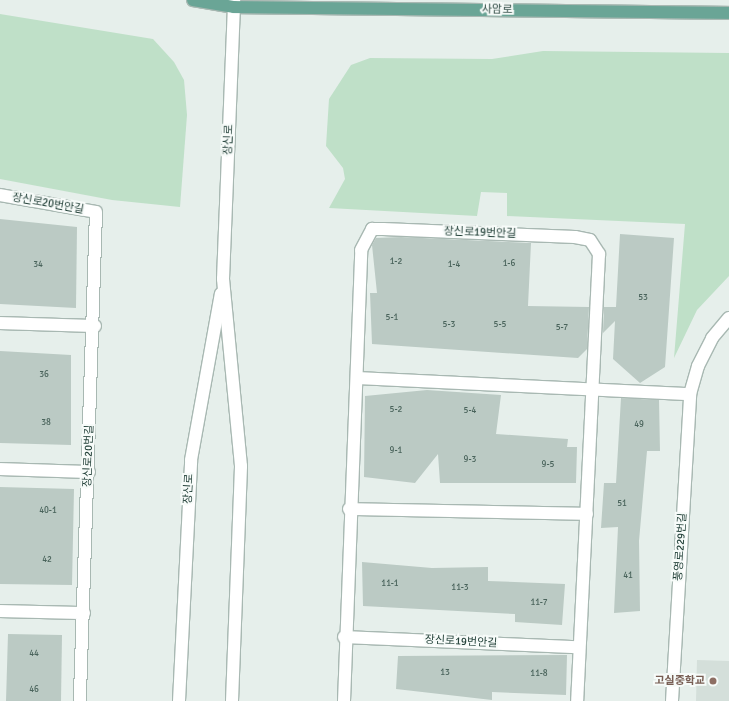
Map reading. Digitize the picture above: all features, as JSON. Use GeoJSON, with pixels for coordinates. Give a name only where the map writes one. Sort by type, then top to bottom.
{"type":"FeatureCollection","features":[{"type":"Feature","properties":{"kind":"main road","name":"사암로"},"geometry":{"type":"LineString","coordinates":[[193,0],[234,4],[729,13]]}},
{"type":"Feature","properties":{"kind":"street","name":"장신로"},"geometry":{"type":"LineString","coordinates":[[179,701],[191,460],[223,279],[234,4]]}},
{"type":"Feature","properties":{"kind":"street","name":"장신로20번안길"},"geometry":{"type":"LineString","coordinates":[[0,195],[96,212]]}},
{"type":"Feature","properties":{"kind":"street","name":"장신로20번길"},"geometry":{"type":"LineString","coordinates":[[80,701],[95,326],[96,212]]}},
{"type":"Feature","properties":{"kind":"street","name":"장신로19번안길"},"geometry":{"type":"LineString","coordinates":[[344,701],[344,637],[349,509],[358,378],[361,250],[372,229],[590,240],[599,254],[587,514],[577,647],[577,701]]}},
{"type":"Feature","properties":{"kind":"street","name":"장신로"},"geometry":{"type":"LineString","coordinates":[[223,279],[241,466],[232,701]]}},
{"type":"Feature","properties":{"kind":"street","name":"풍영로229번길"},"geometry":{"type":"LineString","coordinates":[[672,701],[690,394],[702,359],[729,318]]}},
{"type":"Feature","properties":{"kind":"street"},"geometry":{"type":"LineString","coordinates":[[0,323],[95,326]]}},
{"type":"Feature","properties":{"kind":"street"},"geometry":{"type":"LineString","coordinates":[[358,378],[593,387],[690,394]]}},
{"type":"Feature","properties":{"kind":"street"},"geometry":{"type":"LineString","coordinates":[[0,469],[89,472]]}},
{"type":"Feature","properties":{"kind":"street"},"geometry":{"type":"LineString","coordinates":[[349,509],[587,514]]}},
{"type":"Feature","properties":{"kind":"street"},"geometry":{"type":"LineString","coordinates":[[0,611],[84,613]]}},
{"type":"Feature","properties":{"kind":"street","name":"장신로19번안길"},"geometry":{"type":"LineString","coordinates":[[344,637],[577,647]]}},
{"type":"Feature","properties":{"kind":"shaded area","name":"고실중학교"},"geometry":{"type":"Polygon","coordinates":[[[697,660],[729,661],[729,701],[696,701],[697,660]]]}},
{"type":"Feature","properties":{"kind":"green space"},"geometry":{"type":"Polygon","coordinates":[[[0,14],[153,39],[174,62],[184,80],[187,115],[180,207],[112,200],[0,179],[0,14]]]}},
{"type":"Feature","properties":{"kind":"green space"},"geometry":{"type":"Polygon","coordinates":[[[543,51],[729,53],[729,276],[697,310],[674,358],[685,224],[507,216],[507,193],[481,192],[477,216],[329,208],[345,179],[343,168],[326,146],[329,99],[351,65],[370,58],[492,59],[543,51]]]}},
{"type":"Feature","properties":{"kind":"building"},"geometry":{"type":"Polygon","coordinates":[[[0,219],[77,227],[76,308],[0,304],[0,219]]]}},
{"type":"Feature","properties":{"kind":"building"},"geometry":{"type":"Polygon","coordinates":[[[620,234],[674,238],[665,367],[640,383],[613,359],[615,321],[603,333],[604,307],[616,307],[620,234]]]}},
{"type":"Feature","properties":{"kind":"building"},"geometry":{"type":"Polygon","coordinates":[[[401,237],[531,243],[528,306],[589,307],[587,349],[578,358],[372,344],[370,293],[377,293],[372,245],[376,238],[401,237]]]}},
{"type":"Feature","properties":{"kind":"building"},"geometry":{"type":"Polygon","coordinates":[[[0,351],[71,355],[71,445],[0,443],[0,351]]]}},
{"type":"Feature","properties":{"kind":"building"},"geometry":{"type":"Polygon","coordinates":[[[427,390],[501,395],[496,434],[568,439],[567,447],[577,447],[576,483],[440,483],[438,454],[415,483],[364,477],[365,396],[427,390]]]}},
{"type":"Feature","properties":{"kind":"building"},"geometry":{"type":"Polygon","coordinates":[[[621,398],[659,400],[660,451],[647,451],[639,541],[640,611],[614,613],[618,527],[601,528],[604,483],[616,483],[621,398]]]}},
{"type":"Feature","properties":{"kind":"building"},"geometry":{"type":"Polygon","coordinates":[[[0,487],[74,489],[72,585],[0,584],[0,487]]]}},
{"type":"Feature","properties":{"kind":"building"},"geometry":{"type":"Polygon","coordinates":[[[362,562],[432,568],[488,567],[488,581],[565,584],[562,625],[515,622],[515,614],[363,606],[362,562]]]}},
{"type":"Feature","properties":{"kind":"building"},"geometry":{"type":"Polygon","coordinates":[[[8,634],[62,635],[61,701],[6,701],[8,634]]]}},
{"type":"Feature","properties":{"kind":"building"},"geometry":{"type":"Polygon","coordinates":[[[567,655],[566,695],[492,692],[492,700],[396,689],[398,656],[567,655]]]}},
{"type":"Feature","properties":{"kind":"place","name":"고실중학교"},"geometry":{"type":"Point","coordinates":[713,681]}}]}
